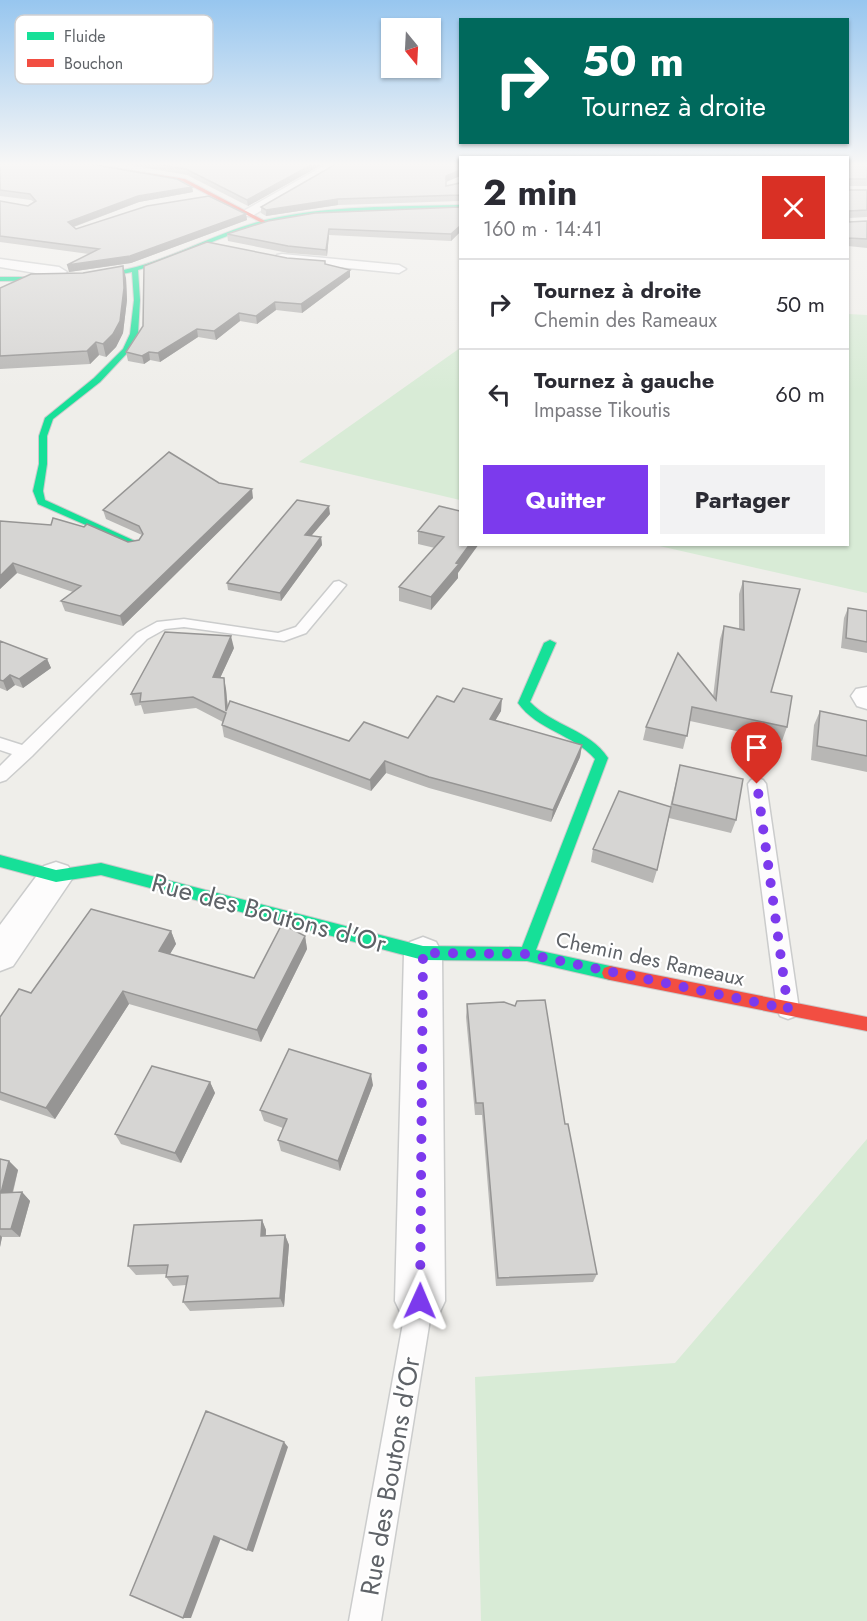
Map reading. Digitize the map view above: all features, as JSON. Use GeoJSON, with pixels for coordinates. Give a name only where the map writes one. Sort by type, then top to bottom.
{"type":"FeatureCollection","features":[{"type":"Feature","properties":{"kind":"street"},"geometry":{"type":"LineString","coordinates":[[0,279],[91,276],[135,270],[218,240]]}},
{"type":"Feature","properties":{"kind":"street"},"geometry":{"type":"LineString","coordinates":[[209,243],[232,248]]}},
{"type":"Feature","properties":{"kind":"street"},"geometry":{"type":"LineString","coordinates":[[266,255],[399,269]]}},
{"type":"Feature","properties":{"kind":"street"},"geometry":{"type":"LineString","coordinates":[[0,263],[58,272]]}},
{"type":"Feature","properties":{"kind":"street"},"geometry":{"type":"LineString","coordinates":[[132,542],[41,502],[38,491],[43,436],[49,418],[97,380],[126,350],[134,334],[137,300],[135,270]]}},
{"type":"Feature","properties":{"kind":"street"},"geometry":{"type":"LineString","coordinates":[[527,954],[602,758],[582,735],[546,724],[533,717],[524,703],[550,643]]}},
{"type":"Feature","properties":{"kind":"street","name":"Rue des Boutons d'Or"},"geometry":{"type":"LineString","coordinates":[[0,861],[56,876],[100,870],[423,953],[420,1301]]}},
{"type":"Feature","properties":{"kind":"street"},"geometry":{"type":"LineString","coordinates":[[0,955],[56,876]]}},
{"type":"Feature","properties":{"kind":"street","name":"Chemin des Rameaux"},"geometry":{"type":"LineString","coordinates":[[423,953],[527,954],[867,1024]]}},
{"type":"Feature","properties":{"kind":"lane"},"geometry":{"type":"LineString","coordinates":[[0,776],[142,636],[162,625],[184,623],[279,638],[301,630],[339,585]]}},
{"type":"Feature","properties":{"kind":"lane"},"geometry":{"type":"LineString","coordinates":[[0,744],[26,752]]}},
{"type":"Feature","properties":{"kind":"lane"},"geometry":{"type":"LineString","coordinates":[[757,784],[788,1009]]}},
{"type":"Feature","properties":{"kind":"lane","name":"Rue des Boutons d'Or"},"geometry":{"type":"LineString","coordinates":[[365,1621],[420,1301]]}},
{"type":"Feature","properties":{"kind":"green space"},"geometry":{"type":"Polygon","coordinates":[[[849,314],[867,315],[867,593],[659,546],[849,546],[849,314]]]}},
{"type":"Feature","properties":{"kind":"green space"},"geometry":{"type":"Polygon","coordinates":[[[459,349],[459,500],[299,462],[459,349]]]}},
{"type":"Feature","properties":{"kind":"green space"},"geometry":{"type":"Polygon","coordinates":[[[867,1139],[867,1621],[481,1621],[475,1377],[675,1363],[867,1139]]]}},
{"type":"Feature","properties":{"kind":"building"},"geometry":{"type":"Polygon","coordinates":[[[28,240],[175,240],[130,256],[67,265],[99,249],[28,240]]]}},
{"type":"Feature","properties":{"kind":"building"},"geometry":{"type":"Polygon","coordinates":[[[256,240],[327,240],[326,250],[256,240]]]}},
{"type":"Feature","properties":{"kind":"building"},"geometry":{"type":"Polygon","coordinates":[[[207,242],[287,258],[325,261],[325,264],[350,270],[301,304],[275,302],[256,316],[239,313],[214,331],[197,329],[158,353],[149,352],[142,356],[126,352],[143,326],[144,266],[207,242]]]}},
{"type":"Feature","properties":{"kind":"building"},"geometry":{"type":"Polygon","coordinates":[[[123,266],[124,288],[120,321],[113,334],[103,344],[96,342],[87,351],[0,356],[0,288],[31,274],[83,273],[123,266]]]}},
{"type":"Feature","properties":{"kind":"building"},"geometry":{"type":"Polygon","coordinates":[[[169,452],[219,483],[252,489],[120,616],[61,601],[81,586],[13,563],[0,576],[0,521],[51,525],[53,518],[84,527],[87,524],[128,542],[139,540],[143,534],[139,526],[103,510],[169,452]]]}},
{"type":"Feature","properties":{"kind":"building"},"geometry":{"type":"Polygon","coordinates":[[[297,500],[329,506],[305,535],[321,537],[280,593],[227,583],[297,500]]]}},
{"type":"Feature","properties":{"kind":"building"},"geometry":{"type":"Polygon","coordinates":[[[439,506],[459,511],[459,546],[469,546],[456,563],[459,564],[431,597],[399,587],[444,537],[418,531],[439,506]]]}},
{"type":"Feature","properties":{"kind":"building"},"geometry":{"type":"Polygon","coordinates":[[[743,581],[800,589],[771,692],[792,696],[787,727],[692,707],[687,736],[646,727],[678,653],[716,700],[724,626],[744,630],[743,581]]]}},
{"type":"Feature","properties":{"kind":"building"},"geometry":{"type":"Polygon","coordinates":[[[848,608],[867,611],[867,642],[846,638],[848,608]]]}},
{"type":"Feature","properties":{"kind":"building"},"geometry":{"type":"Polygon","coordinates":[[[165,632],[231,636],[213,677],[224,678],[226,711],[230,701],[349,741],[364,722],[408,738],[437,696],[454,702],[463,688],[502,699],[490,719],[582,745],[553,810],[429,777],[385,761],[370,780],[222,725],[226,713],[193,697],[140,702],[141,693],[131,694],[165,632]]]}},
{"type":"Feature","properties":{"kind":"building"},"geometry":{"type":"Polygon","coordinates":[[[0,641],[47,659],[19,679],[10,675],[3,681],[0,680],[0,641]]]}},
{"type":"Feature","properties":{"kind":"building"},"geometry":{"type":"Polygon","coordinates":[[[820,711],[867,721],[867,756],[817,746],[820,711]]]}},
{"type":"Feature","properties":{"kind":"building"},"geometry":{"type":"Polygon","coordinates":[[[680,765],[743,779],[736,820],[672,804],[680,765]]]}},
{"type":"Feature","properties":{"kind":"building"},"geometry":{"type":"Polygon","coordinates":[[[619,791],[671,807],[657,870],[593,849],[619,791]]]}},
{"type":"Feature","properties":{"kind":"building"},"geometry":{"type":"Polygon","coordinates":[[[91,909],[171,931],[159,951],[254,978],[282,924],[305,936],[257,1030],[123,991],[46,1108],[0,1092],[0,1017],[19,989],[31,993],[91,909]]]}},
{"type":"Feature","properties":{"kind":"building"},"geometry":{"type":"Polygon","coordinates":[[[545,1000],[565,1124],[568,1124],[597,1274],[498,1278],[483,1103],[476,1103],[467,1004],[504,1002],[515,1006],[517,1001],[545,1000]]]}},
{"type":"Feature","properties":{"kind":"building"},"geometry":{"type":"Polygon","coordinates":[[[289,1049],[371,1074],[338,1161],[278,1140],[287,1119],[260,1110],[289,1049]]]}},
{"type":"Feature","properties":{"kind":"building"},"geometry":{"type":"Polygon","coordinates":[[[152,1066],[210,1082],[175,1153],[115,1134],[152,1066]]]}},
{"type":"Feature","properties":{"kind":"building"},"geometry":{"type":"Polygon","coordinates":[[[0,1159],[9,1161],[1,1193],[22,1192],[11,1229],[0,1229],[0,1159]]]}},
{"type":"Feature","properties":{"kind":"building"},"geometry":{"type":"Polygon","coordinates":[[[262,1220],[261,1236],[285,1235],[280,1298],[183,1302],[188,1276],[166,1277],[168,1265],[128,1266],[134,1225],[262,1220]]]}},
{"type":"Feature","properties":{"kind":"building"},"geometry":{"type":"Polygon","coordinates":[[[206,1411],[284,1442],[247,1550],[214,1536],[183,1618],[130,1595],[206,1411]]]}},
{"type":"Feature","properties":{"kind":"traffic: fast"},"geometry":{"type":"LineString","coordinates":[[0,279],[68,278],[119,273],[152,264],[213,240]]}},
{"type":"Feature","properties":{"kind":"traffic: fast"},"geometry":{"type":"LineString","coordinates":[[132,542],[41,502],[38,491],[43,464],[43,436],[49,418],[97,380],[126,350],[134,334],[137,300],[135,270]]}},
{"type":"Feature","properties":{"kind":"traffic: fast"},"geometry":{"type":"LineString","coordinates":[[527,954],[602,758],[593,748],[543,720],[524,703],[550,643]]}},
{"type":"Feature","properties":{"kind":"traffic: fast"},"geometry":{"type":"LineString","coordinates":[[0,861],[56,876],[101,869],[423,953],[527,954],[610,973]]}},
{"type":"Feature","properties":{"kind":"traffic: jam"},"geometry":{"type":"LineString","coordinates":[[610,973],[867,1024]]}},
{"type":"Feature","properties":{"kind":"route"},"geometry":{"type":"LineString","coordinates":[[420,1301],[423,953],[527,954],[788,1009],[757,784]]}}]}
